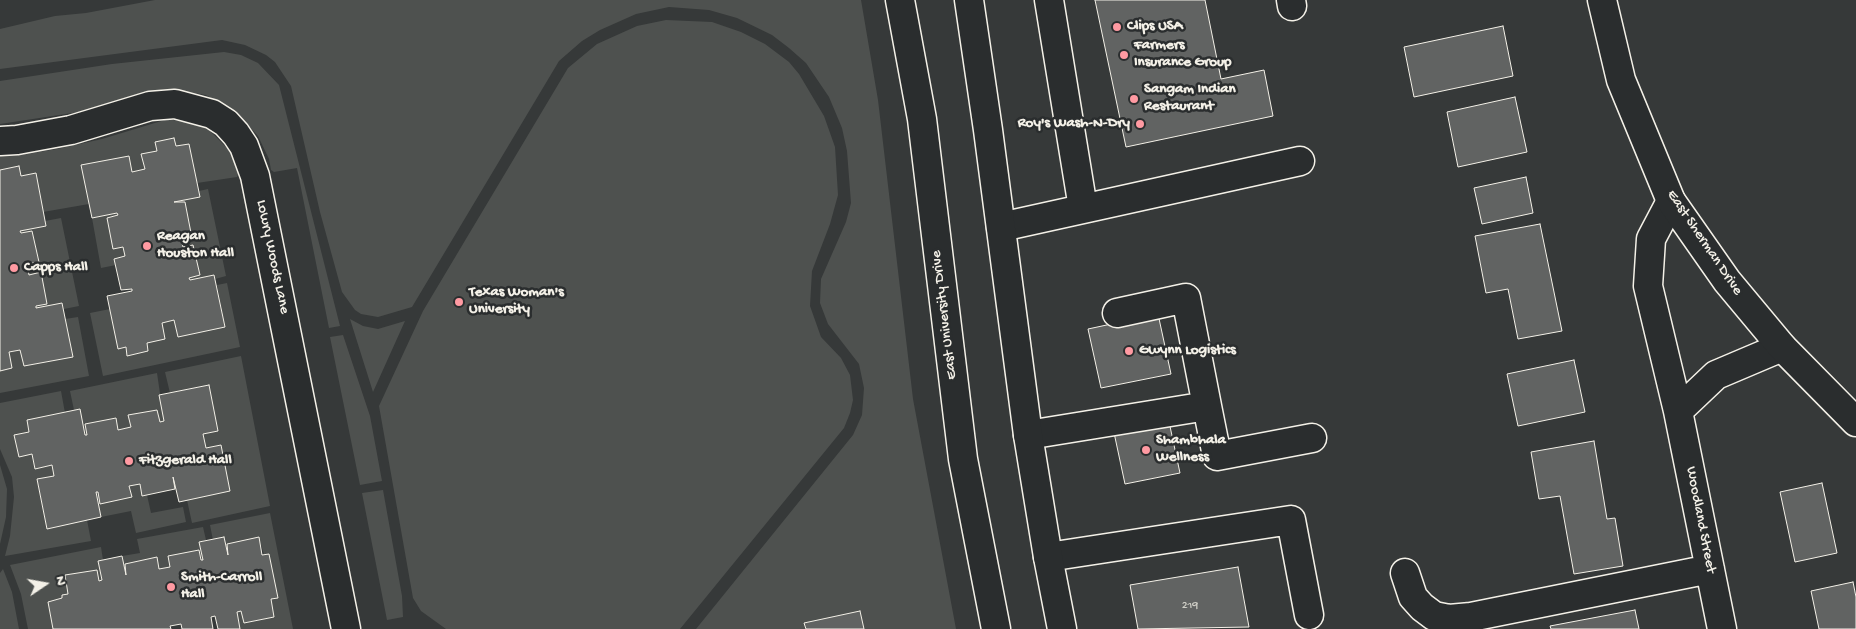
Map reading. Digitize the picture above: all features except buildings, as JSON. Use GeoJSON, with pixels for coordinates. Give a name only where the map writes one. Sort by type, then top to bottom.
{"type":"FeatureCollection","features":[{"type":"Feature","properties":{"kind":"main road","name":"East University Drive"},"geometry":{"type":"LineString","coordinates":[[900,0],[922,119],[963,459],[996,629]]}},
{"type":"Feature","properties":{"kind":"main road"},"geometry":{"type":"LineString","coordinates":[[969,0],[1028,435],[1062,629]]}},
{"type":"Feature","properties":{"kind":"main road"},"geometry":{"type":"LineString","coordinates":[[1049,0],[1083,208]]}},
{"type":"Feature","properties":{"kind":"main road","name":"East Sherman Drive"},"geometry":{"type":"LineString","coordinates":[[1602,0],[1621,80],[1671,200],[1727,281],[1782,347],[1856,422]]}},
{"type":"Feature","properties":{"kind":"main road","name":"Lowry Woods Lane"},"geometry":{"type":"LineString","coordinates":[[0,141],[71,130],[150,106],[175,104],[212,114],[226,123],[236,134],[244,146],[255,176],[346,629]]}},
{"type":"Feature","properties":{"kind":"main road"},"geometry":{"type":"LineString","coordinates":[[1001,226],[1300,161]]}},
{"type":"Feature","properties":{"kind":"main road","name":"Woodland Street"},"geometry":{"type":"LineString","coordinates":[[1671,200],[1651,239],[1648,286],[1678,411],[1722,629]]}},
{"type":"Feature","properties":{"kind":"main road"},"geometry":{"type":"LineString","coordinates":[[1117,313],[1186,298],[1217,456],[1312,438]]}},
{"type":"Feature","properties":{"kind":"main road"},"geometry":{"type":"LineString","coordinates":[[1678,411],[1716,375],[1782,347]]}},
{"type":"Feature","properties":{"kind":"main road"},"geometry":{"type":"LineString","coordinates":[[1028,435],[1206,406]]}},
{"type":"Feature","properties":{"kind":"main road"},"geometry":{"type":"LineString","coordinates":[[1048,557],[1291,520],[1308,615]]}},
{"type":"Feature","properties":{"kind":"main road"},"geometry":{"type":"LineString","coordinates":[[1405,573],[1413,597],[1422,607],[1434,616],[1449,619],[1471,617],[1710,568]]}},
{"type":"Feature","properties":{"kind":"shaded area"},"geometry":{"type":"Polygon","coordinates":[[[155,0],[861,0],[878,100],[913,399],[956,629],[864,629],[860,611],[805,623],[806,629],[696,629],[853,435],[862,415],[864,388],[859,364],[828,324],[820,303],[821,279],[846,222],[851,203],[847,151],[842,128],[829,97],[806,63],[789,48],[772,35],[737,18],[709,10],[669,7],[636,14],[600,30],[582,41],[559,61],[412,307],[378,317],[361,314],[355,310],[342,292],[320,212],[291,86],[275,62],[266,55],[245,45],[222,40],[0,69],[0,29],[55,16],[86,13],[155,0]]]}},
{"type":"Feature","properties":{"kind":"shaded area"},"geometry":{"type":"Polygon","coordinates":[[[666,20],[712,22],[741,32],[765,44],[789,62],[799,74],[824,116],[835,147],[838,195],[830,224],[812,271],[810,306],[821,337],[841,358],[850,375],[853,400],[850,413],[844,428],[680,629],[446,629],[421,611],[413,598],[379,406],[423,311],[568,68],[597,44],[637,26],[666,20]]]}},
{"type":"Feature","properties":{"kind":"shaded area"},"geometry":{"type":"Polygon","coordinates":[[[224,52],[241,55],[258,63],[279,85],[340,326],[329,328],[297,168],[274,172],[271,170],[269,159],[258,136],[236,112],[206,95],[169,89],[152,91],[92,110],[0,124],[0,81],[112,64],[224,52]]]}},
{"type":"Feature","properties":{"kind":"shaded area"},"geometry":{"type":"Polygon","coordinates":[[[168,119],[200,125],[209,130],[232,153],[239,172],[237,177],[197,183],[189,144],[176,146],[174,138],[155,142],[157,151],[142,154],[145,169],[132,172],[128,156],[82,165],[89,204],[43,212],[21,176],[19,166],[0,170],[0,156],[21,155],[57,149],[102,139],[168,119]]]}},
{"type":"Feature","properties":{"kind":"shaded area"},"geometry":{"type":"Polygon","coordinates":[[[208,189],[226,276],[215,279],[214,275],[190,280],[189,278],[200,275],[193,245],[183,247],[180,236],[191,233],[185,202],[174,202],[200,197],[199,191],[208,189]]]}},
{"type":"Feature","properties":{"kind":"shaded area"},"geometry":{"type":"Polygon","coordinates":[[[117,213],[118,215],[107,218],[113,248],[123,247],[125,256],[114,259],[116,265],[101,268],[92,218],[117,213]]]}},
{"type":"Feature","properties":{"kind":"shaded area"},"geometry":{"type":"Polygon","coordinates":[[[61,218],[79,306],[64,309],[62,303],[36,308],[36,306],[47,304],[41,273],[29,275],[27,264],[39,261],[32,231],[21,233],[20,231],[46,226],[45,221],[61,218]]]}},
{"type":"Feature","properties":{"kind":"shaded area"},"geometry":{"type":"Polygon","coordinates":[[[227,283],[240,347],[103,376],[90,313],[110,309],[119,349],[126,347],[127,356],[148,351],[147,343],[162,323],[174,320],[178,337],[225,327],[217,285],[227,283]]]}},
{"type":"Feature","properties":{"kind":"shaded area"},"geometry":{"type":"Polygon","coordinates":[[[78,317],[89,376],[0,393],[0,371],[12,368],[9,352],[20,350],[24,366],[73,357],[65,319],[78,317]]]}},
{"type":"Feature","properties":{"kind":"shaded area"},"geometry":{"type":"Polygon","coordinates":[[[350,319],[363,326],[378,329],[405,321],[373,392],[350,319]]]}},
{"type":"Feature","properties":{"kind":"shaded area"},"geometry":{"type":"Polygon","coordinates":[[[343,335],[370,416],[382,481],[360,485],[330,337],[343,335]]]}},
{"type":"Feature","properties":{"kind":"shaded area"},"geometry":{"type":"Polygon","coordinates":[[[241,356],[270,506],[192,523],[187,500],[230,491],[221,445],[206,448],[203,434],[218,431],[209,385],[170,393],[165,372],[241,356]]]}},
{"type":"Feature","properties":{"kind":"shaded area"},"geometry":{"type":"Polygon","coordinates":[[[157,373],[164,421],[160,422],[157,410],[129,415],[131,427],[118,430],[115,418],[85,424],[87,435],[85,435],[74,410],[70,391],[157,373]]]}},
{"type":"Feature","properties":{"kind":"shaded area"},"geometry":{"type":"Polygon","coordinates":[[[61,391],[65,413],[27,421],[35,469],[52,465],[54,476],[37,480],[47,528],[87,520],[91,541],[5,556],[10,536],[14,497],[12,477],[0,449],[0,403],[61,391]]]}},
{"type":"Feature","properties":{"kind":"shaded area"},"geometry":{"type":"Polygon","coordinates":[[[0,465],[7,489],[6,517],[0,544],[0,465]]]}},
{"type":"Feature","properties":{"kind":"shaded area"},"geometry":{"type":"Polygon","coordinates":[[[140,484],[142,496],[147,495],[151,513],[183,507],[186,522],[136,533],[131,511],[101,517],[96,492],[98,492],[101,503],[132,497],[129,486],[140,484]]]}},
{"type":"Feature","properties":{"kind":"shaded area"},"geometry":{"type":"Polygon","coordinates":[[[383,490],[402,596],[403,617],[387,620],[362,493],[383,490]]]}},
{"type":"Feature","properties":{"kind":"shaded area"},"geometry":{"type":"Polygon","coordinates":[[[270,513],[293,629],[240,629],[237,612],[241,611],[244,623],[274,617],[271,599],[277,598],[259,538],[227,544],[228,555],[213,540],[210,525],[270,513]]]}},
{"type":"Feature","properties":{"kind":"shaded area"},"geometry":{"type":"Polygon","coordinates":[[[203,527],[206,540],[199,542],[203,560],[201,560],[199,550],[168,556],[170,567],[159,569],[157,557],[125,564],[126,575],[122,556],[140,553],[137,539],[203,527]]]}},
{"type":"Feature","properties":{"kind":"shaded area"},"geometry":{"type":"Polygon","coordinates":[[[101,547],[103,560],[98,562],[102,580],[99,581],[97,570],[65,575],[68,594],[48,602],[53,629],[28,629],[21,594],[10,565],[101,547]]]}},
{"type":"Feature","properties":{"kind":"shaded area"},"geometry":{"type":"Polygon","coordinates":[[[3,569],[12,592],[19,629],[0,629],[0,573],[3,569]]]}},
{"type":"Feature","properties":{"kind":"place","name":"Clips USA"},"geometry":{"type":"Point","coordinates":[1117,27]}},
{"type":"Feature","properties":{"kind":"place","name":"Farmers Insurance Group"},"geometry":{"type":"Point","coordinates":[1124,55]}},
{"type":"Feature","properties":{"kind":"place","name":"Sangam Indian Restaurant"},"geometry":{"type":"Point","coordinates":[1134,99]}},
{"type":"Feature","properties":{"kind":"place","name":"Roy's Wash-N-Dry"},"geometry":{"type":"Point","coordinates":[1140,124]}},
{"type":"Feature","properties":{"kind":"place","name":"Reagan Houston Hall"},"geometry":{"type":"Point","coordinates":[147,246]}},
{"type":"Feature","properties":{"kind":"place","name":"Capps Hall"},"geometry":{"type":"Point","coordinates":[14,268]}},
{"type":"Feature","properties":{"kind":"place","name":"Texas Woman's University"},"geometry":{"type":"Point","coordinates":[459,302]}},
{"type":"Feature","properties":{"kind":"place","name":"Gwynn Logistics"},"geometry":{"type":"Point","coordinates":[1129,351]}},
{"type":"Feature","properties":{"kind":"place","name":"Shambhala Wellness"},"geometry":{"type":"Point","coordinates":[1146,450]}},
{"type":"Feature","properties":{"kind":"place","name":"Fitzgerald Hall"},"geometry":{"type":"Point","coordinates":[129,461]}},
{"type":"Feature","properties":{"kind":"place","name":"Smith-Carroll Hall"},"geometry":{"type":"Point","coordinates":[171,587]}}]}
